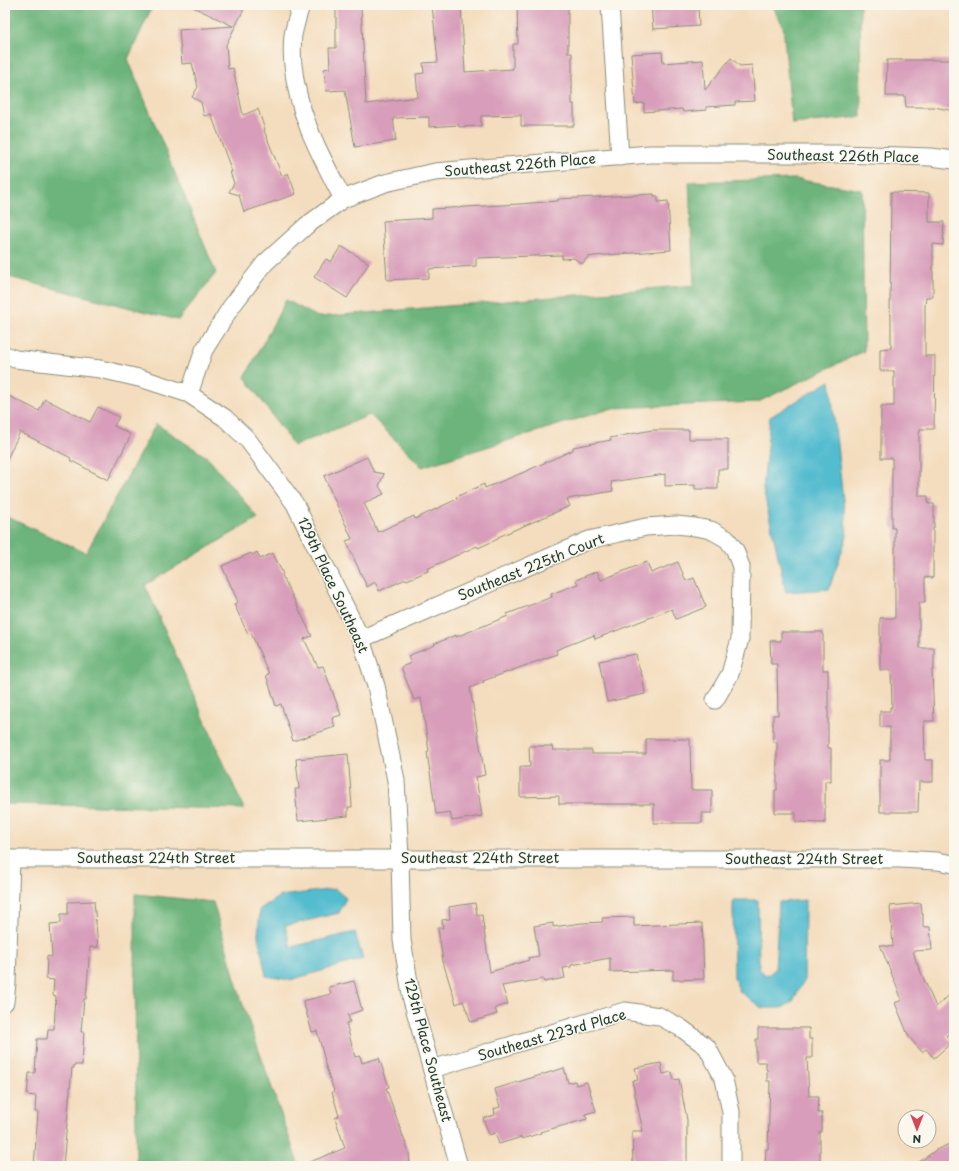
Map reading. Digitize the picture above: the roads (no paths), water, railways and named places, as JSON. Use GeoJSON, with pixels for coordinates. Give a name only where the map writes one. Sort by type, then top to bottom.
{"type":"FeatureCollection","features":[{"type":"Feature","properties":{"kind":"street"},"geometry":{"type":"LineString","coordinates":[[301,5],[293,34],[292,51],[295,82],[300,105],[310,134],[343,199]]}},
{"type":"Feature","properties":{"kind":"street"},"geometry":{"type":"LineString","coordinates":[[610,5],[620,157]]}},
{"type":"Feature","properties":{"kind":"street","name":"Southeast 226th Place"},"geometry":{"type":"LineString","coordinates":[[189,394],[204,350],[231,307],[265,263],[306,226],[343,199],[386,183],[435,172],[650,154],[841,154],[930,157],[954,160]]}},
{"type":"Feature","properties":{"kind":"street","name":"129th Place Southeast"},"geometry":{"type":"LineString","coordinates":[[5,355],[15,359],[100,369],[189,394],[225,418],[248,440],[295,504],[361,639],[376,686],[396,780],[402,940],[412,1000],[459,1166]]}},
{"type":"Feature","properties":{"kind":"street","name":"Southeast 225th Court"},"geometry":{"type":"LineString","coordinates":[[361,639],[589,540],[646,527],[676,525],[695,527],[711,530],[726,539],[736,550],[741,567],[740,639],[730,674],[715,700]]}},
{"type":"Feature","properties":{"kind":"street"},"geometry":{"type":"LineString","coordinates":[[5,1002],[7,983],[8,859]]}},
{"type":"Feature","properties":{"kind":"street","name":"Southeast 224th Street"},"geometry":{"type":"LineString","coordinates":[[8,859],[899,859],[954,864]]}},
{"type":"Feature","properties":{"kind":"street","name":"Southeast 223rd Place"},"geometry":{"type":"LineString","coordinates":[[432,1069],[626,1011],[659,1016],[681,1028],[707,1047],[724,1079],[731,1112],[731,1166]]}},
{"type":"Feature","properties":{"kind":"water"},"geometry":{"type":"Polygon","coordinates":[[[830,381],[847,536],[829,589],[786,592],[763,489],[770,417],[830,381]]]}},
{"type":"Feature","properties":{"kind":"water"},"geometry":{"type":"Polygon","coordinates":[[[335,889],[346,898],[339,913],[285,926],[291,947],[355,932],[363,959],[290,980],[266,976],[258,935],[260,909],[280,896],[335,889]]]}},
{"type":"Feature","properties":{"kind":"water"},"geometry":{"type":"Polygon","coordinates":[[[733,900],[758,900],[759,969],[767,976],[775,969],[779,902],[805,900],[804,980],[793,1001],[782,1008],[762,1008],[740,992],[734,978],[733,900]]]}}]}
